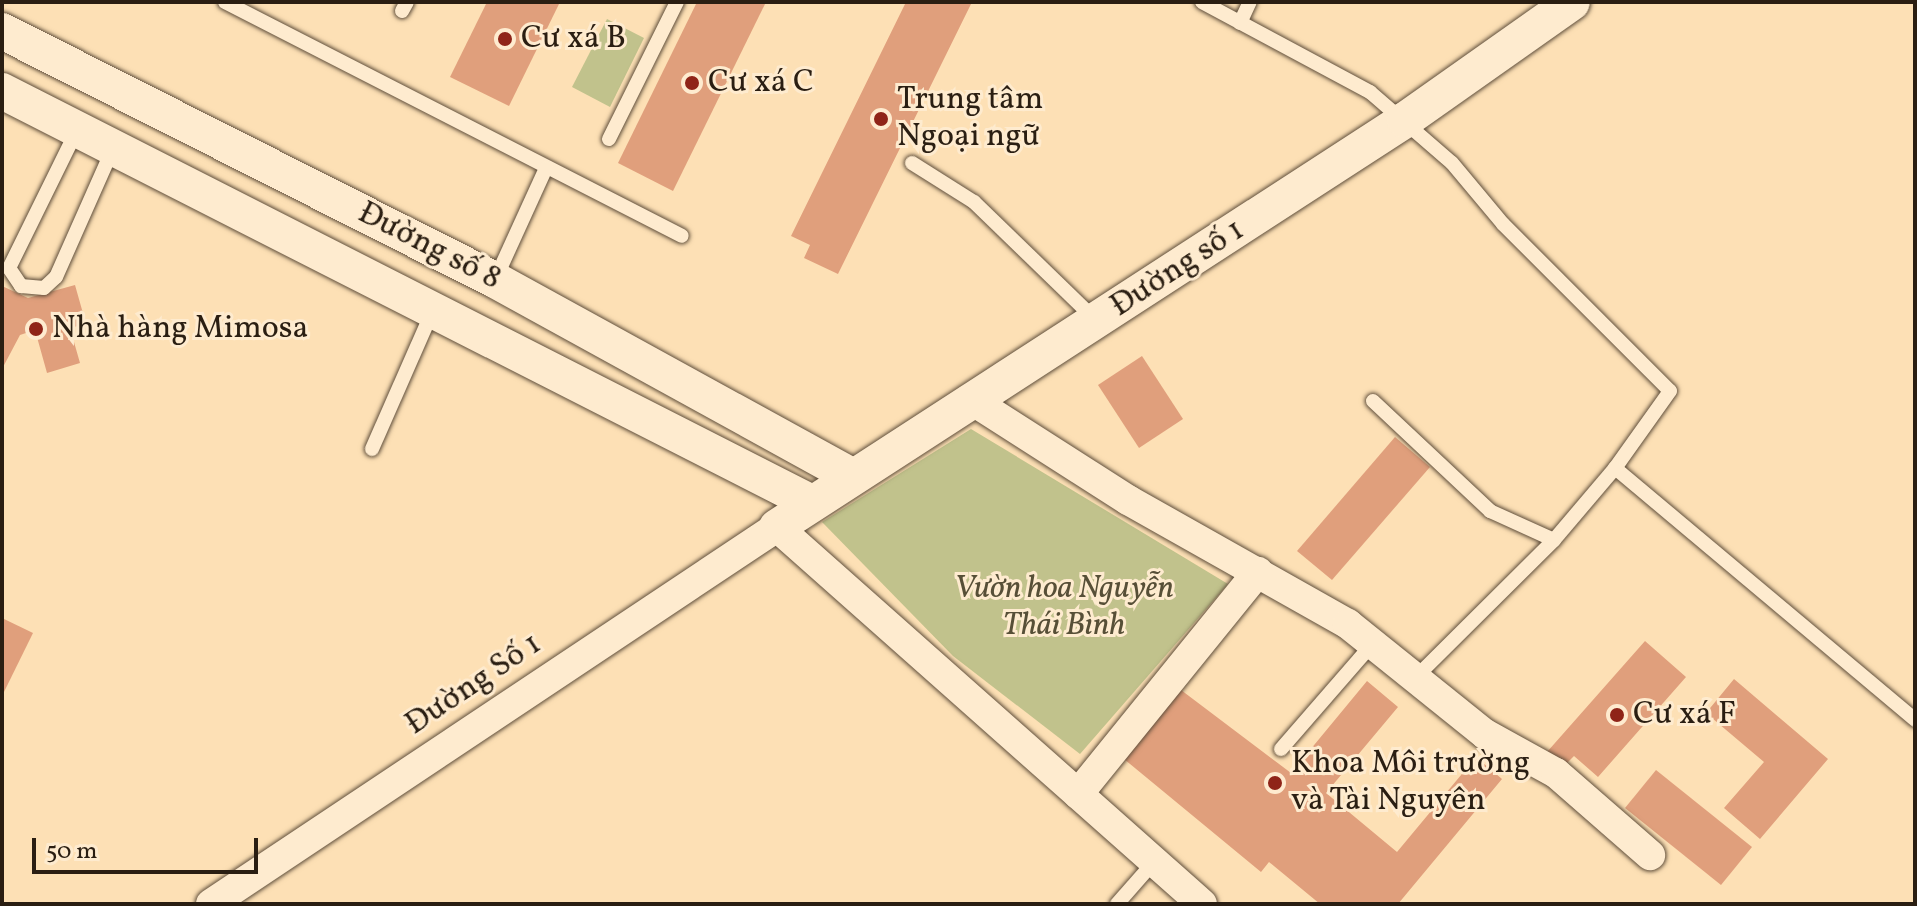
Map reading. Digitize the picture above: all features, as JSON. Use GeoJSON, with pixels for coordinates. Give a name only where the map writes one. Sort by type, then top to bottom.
{"type":"FeatureCollection","features":[{"type":"Feature","properties":{"kind":"street","name":"Đường số 1"},"geometry":{"type":"LineString","coordinates":[[777,527],[850,475],[1098,321],[1405,120],[1566,4]]}},
{"type":"Feature","properties":{"kind":"street","name":"Đường số 8"},"geometry":{"type":"LineString","coordinates":[[2,31],[495,280],[850,475]]}},
{"type":"Feature","properties":{"kind":"street","name":"Đường số 8"},"geometry":{"type":"LineString","coordinates":[[2,91],[476,326],[810,502]]}},
{"type":"Feature","properties":{"kind":"street"},"geometry":{"type":"LineString","coordinates":[[117,146],[140,99]]}},
{"type":"Feature","properties":{"kind":"street"},"geometry":{"type":"LineString","coordinates":[[476,326],[495,280]]}},
{"type":"Feature","properties":{"kind":"street"},"geometry":{"type":"LineString","coordinates":[[970,399],[1373,642],[1485,734],[1556,773],[1650,855]]}},
{"type":"Feature","properties":{"kind":"street"},"geometry":{"type":"LineString","coordinates":[[777,527],[1202,904]]}},
{"type":"Feature","properties":{"kind":"street","name":"Đường Số 1"},"geometry":{"type":"LineString","coordinates":[[211,904],[777,527]]}},
{"type":"Feature","properties":{"kind":"street"},"geometry":{"type":"LineString","coordinates":[[1078,794],[1258,572]]}},
{"type":"Feature","properties":{"kind":"lane"},"geometry":{"type":"LineString","coordinates":[[225,2],[682,236]]}},
{"type":"Feature","properties":{"kind":"lane"},"geometry":{"type":"LineString","coordinates":[[609,139],[677,2]]}},
{"type":"Feature","properties":{"kind":"lane"},"geometry":{"type":"LineString","coordinates":[[1202,2],[1370,92],[1405,120],[1670,391],[1615,468],[1554,540],[1415,678]]}},
{"type":"Feature","properties":{"kind":"lane"},"geometry":{"type":"LineString","coordinates":[[1240,23],[1250,2]]}},
{"type":"Feature","properties":{"kind":"lane"},"geometry":{"type":"LineString","coordinates":[[78,127],[9,268],[21,286],[44,288],[56,277],[117,146]]}},
{"type":"Feature","properties":{"kind":"lane"},"geometry":{"type":"LineString","coordinates":[[912,163],[974,202],[1098,321]]}},
{"type":"Feature","properties":{"kind":"lane"},"geometry":{"type":"LineString","coordinates":[[495,280],[546,168]]}},
{"type":"Feature","properties":{"kind":"lane"},"geometry":{"type":"LineString","coordinates":[[372,449],[435,306]]}},
{"type":"Feature","properties":{"kind":"lane"},"geometry":{"type":"LineString","coordinates":[[1373,401],[1490,511],[1554,540]]}},
{"type":"Feature","properties":{"kind":"lane"},"geometry":{"type":"LineString","coordinates":[[1615,468],[1915,720]]}},
{"type":"Feature","properties":{"kind":"lane"},"geometry":{"type":"LineString","coordinates":[[1281,749],[1373,642]]}},
{"type":"Feature","properties":{"kind":"lane"},"geometry":{"type":"LineString","coordinates":[[1117,904],[1154,862]]}},
{"type":"Feature","properties":{"kind":"green space"},"geometry":{"type":"Polygon","coordinates":[[[607,19],[644,38],[610,107],[572,87],[607,19]]]}},
{"type":"Feature","properties":{"kind":"green space","name":"Vườn hoa Nguyễn Thái Bình"},"geometry":{"type":"Polygon","coordinates":[[[971,429],[1228,584],[1080,754],[953,656],[822,522],[971,429]]]}},
{"type":"Feature","properties":{"kind":"building","name":"Cư xá B"},"geometry":{"type":"Polygon","coordinates":[[[487,2],[560,2],[509,106],[450,77],[487,2]]]}},
{"type":"Feature","properties":{"kind":"building","name":"Cư xá C"},"geometry":{"type":"Polygon","coordinates":[[[697,2],[766,2],[673,191],[618,163],[697,2]]]}},
{"type":"Feature","properties":{"kind":"building","name":"Trung tâm Ngoại ngữ"},"geometry":{"type":"Polygon","coordinates":[[[906,2],[972,2],[838,274],[804,258],[810,245],[791,236],[906,2]]]}},
{"type":"Feature","properties":{"kind":"building","name":"Nhà hàng Mimosa"},"geometry":{"type":"Polygon","coordinates":[[[75,285],[86,324],[70,328],[80,363],[47,373],[35,330],[20,335],[2,369],[2,286],[28,298],[75,285]]]}},
{"type":"Feature","properties":{"kind":"building"},"geometry":{"type":"Polygon","coordinates":[[[1142,356],[1183,419],[1139,448],[1098,385],[1142,356]]]}},
{"type":"Feature","properties":{"kind":"building"},"geometry":{"type":"Polygon","coordinates":[[[1395,437],[1430,467],[1332,580],[1297,551],[1395,437]]]}},
{"type":"Feature","properties":{"kind":"building"},"geometry":{"type":"Polygon","coordinates":[[[2,618],[33,633],[2,696],[2,618]]]}},
{"type":"Feature","properties":{"kind":"building","name":"Cư xá F"},"geometry":{"type":"Polygon","coordinates":[[[1645,641],[1686,677],[1598,777],[1574,756],[1564,766],[1547,752],[1645,641]]]}},
{"type":"Feature","properties":{"kind":"building"},"geometry":{"type":"Polygon","coordinates":[[[1734,679],[1828,759],[1760,839],[1724,808],[1764,762],[1706,713],[1734,679]]]}},
{"type":"Feature","properties":{"kind":"building"},"geometry":{"type":"Polygon","coordinates":[[[1367,681],[1398,707],[1326,793],[1397,852],[1476,757],[1502,779],[1398,904],[1320,904],[1269,862],[1261,872],[1124,759],[1181,690],[1291,773],[1367,681]]]}},
{"type":"Feature","properties":{"kind":"building"},"geometry":{"type":"Polygon","coordinates":[[[1656,770],[1752,847],[1721,885],[1625,808],[1656,770]]]}},
{"type":"Feature","properties":{"kind":"place","name":"Cư xá B"},"geometry":{"type":"Point","coordinates":[505,39]}},
{"type":"Feature","properties":{"kind":"place","name":"Cư xá C"},"geometry":{"type":"Point","coordinates":[692,83]}},
{"type":"Feature","properties":{"kind":"place","name":"Trung tâm Ngoại ngữ"},"geometry":{"type":"Point","coordinates":[881,119]}},
{"type":"Feature","properties":{"kind":"place","name":"Nhà hàng Mimosa"},"geometry":{"type":"Point","coordinates":[36,329]}},
{"type":"Feature","properties":{"kind":"place","name":"Cư xá F"},"geometry":{"type":"Point","coordinates":[1617,715]}},
{"type":"Feature","properties":{"kind":"place","name":"Khoa Môi trường và Tài Nguyên"},"geometry":{"type":"Point","coordinates":[1275,783]}}]}
